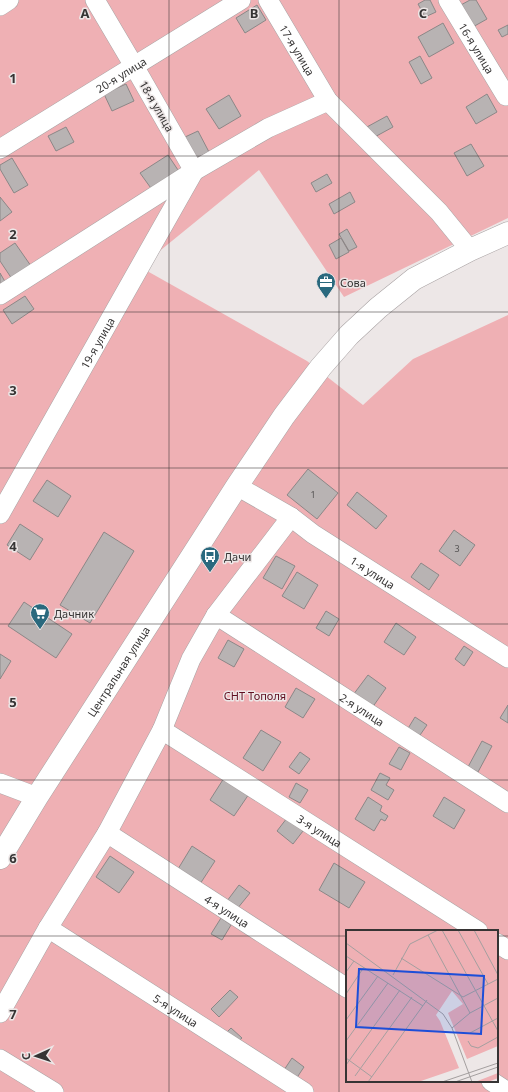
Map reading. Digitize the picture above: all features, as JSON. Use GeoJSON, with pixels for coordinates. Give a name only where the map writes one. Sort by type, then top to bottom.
{"type":"FeatureCollection","features":[{"type":"Feature","properties":{"kind":"street"},"geometry":{"type":"LineString","coordinates":[[0,6],[9,0]]}},
{"type":"Feature","properties":{"kind":"street","name":"18-я улица"},"geometry":{"type":"LineString","coordinates":[[95,0],[194,171]]}},
{"type":"Feature","properties":{"kind":"street","name":"20-я улица"},"geometry":{"type":"LineString","coordinates":[[0,149],[241,0]]}},
{"type":"Feature","properties":{"kind":"street","name":"17-я улица"},"geometry":{"type":"LineString","coordinates":[[268,0],[328,101],[439,212],[470,250]]}},
{"type":"Feature","properties":{"kind":"street","name":"16-я улица"},"geometry":{"type":"LineString","coordinates":[[448,0],[506,96]]}},
{"type":"Feature","properties":{"kind":"street"},"geometry":{"type":"LineString","coordinates":[[0,295],[194,171],[268,128],[328,101]]}},
{"type":"Feature","properties":{"kind":"street","name":"19-я улица"},"geometry":{"type":"LineString","coordinates":[[0,514],[194,171]]}},
{"type":"Feature","properties":{"kind":"street","name":"Центральная улица"},"geometry":{"type":"LineString","coordinates":[[0,858],[37,797],[237,486],[284,416],[321,367],[348,336],[378,308],[414,279],[470,250],[508,233]]}},
{"type":"Feature","properties":{"kind":"street","name":"1-я улица"},"geometry":{"type":"LineString","coordinates":[[237,486],[290,517],[313,534],[508,658]]}},
{"type":"Feature","properties":{"kind":"street"},"geometry":{"type":"LineString","coordinates":[[0,1013],[48,928],[107,833],[162,730],[191,659],[216,615],[290,517]]}},
{"type":"Feature","properties":{"kind":"street","name":"2-я улица"},"geometry":{"type":"LineString","coordinates":[[216,615],[508,803]]}},
{"type":"Feature","properties":{"kind":"street","name":"3-я улица"},"geometry":{"type":"LineString","coordinates":[[162,730],[476,930]]}},
{"type":"Feature","properties":{"kind":"street"},"geometry":{"type":"LineString","coordinates":[[0,783],[37,797]]}},
{"type":"Feature","properties":{"kind":"street","name":"4-я улица"},"geometry":{"type":"LineString","coordinates":[[107,833],[346,987]]}},
{"type":"Feature","properties":{"kind":"street","name":"5-я улица"},"geometry":{"type":"LineString","coordinates":[[48,928],[304,1092]]}},
{"type":"Feature","properties":{"kind":"street"},"geometry":{"type":"LineString","coordinates":[[498,944],[508,950]]}},
{"type":"Feature","properties":{"kind":"street"},"geometry":{"type":"LineString","coordinates":[[0,1059],[54,1092]]}},
{"type":"Feature","properties":{"kind":"street"},"geometry":{"type":"LineString","coordinates":[[493,1082],[508,1092]]}},
{"type":"Feature","properties":{"kind":"green space","name":"СНТ Тополя"},"geometry":{"type":"Polygon","coordinates":[[[0,0],[508,0],[508,218],[344,297],[259,170],[140,267],[307,361],[363,405],[413,359],[508,315],[508,1092],[0,1092],[0,0]]]}},
{"type":"Feature","properties":{"kind":"building"},"geometry":{"type":"Polygon","coordinates":[[[425,0],[430,0],[436,12],[425,17],[418,4],[425,0]]]}},
{"type":"Feature","properties":{"kind":"building"},"geometry":{"type":"Polygon","coordinates":[[[470,0],[476,0],[487,19],[471,28],[459,6],[470,0]]]}},
{"type":"Feature","properties":{"kind":"building"},"geometry":{"type":"Polygon","coordinates":[[[257,5],[266,20],[245,33],[236,18],[257,5]]]}},
{"type":"Feature","properties":{"kind":"building"},"geometry":{"type":"Polygon","coordinates":[[[443,23],[454,43],[429,57],[418,37],[443,23]]]}},
{"type":"Feature","properties":{"kind":"building"},"geometry":{"type":"Polygon","coordinates":[[[508,25],[508,34],[502,37],[498,30],[508,25]]]}},
{"type":"Feature","properties":{"kind":"building"},"geometry":{"type":"Polygon","coordinates":[[[420,56],[432,78],[421,84],[409,62],[420,56]]]}},
{"type":"Feature","properties":{"kind":"building"},"geometry":{"type":"Polygon","coordinates":[[[126,84],[134,101],[112,111],[104,94],[126,84]]]}},
{"type":"Feature","properties":{"kind":"building"},"geometry":{"type":"Polygon","coordinates":[[[487,94],[497,112],[476,124],[466,107],[487,94]]]}},
{"type":"Feature","properties":{"kind":"building"},"geometry":{"type":"Polygon","coordinates":[[[229,95],[241,116],[219,129],[206,109],[229,95]]]}},
{"type":"Feature","properties":{"kind":"building"},"geometry":{"type":"Polygon","coordinates":[[[387,116],[393,127],[371,139],[365,128],[387,116]]]}},
{"type":"Feature","properties":{"kind":"building"},"geometry":{"type":"Polygon","coordinates":[[[66,127],[74,142],[56,151],[48,136],[66,127]]]}},
{"type":"Feature","properties":{"kind":"building"},"geometry":{"type":"Polygon","coordinates":[[[198,131],[209,152],[196,158],[185,137],[198,131]]]}},
{"type":"Feature","properties":{"kind":"building"},"geometry":{"type":"Polygon","coordinates":[[[471,144],[484,166],[467,176],[454,153],[471,144]]]}},
{"type":"Feature","properties":{"kind":"building"},"geometry":{"type":"Polygon","coordinates":[[[168,155],[180,173],[153,191],[140,173],[168,155]]]}},
{"type":"Feature","properties":{"kind":"building"},"geometry":{"type":"Polygon","coordinates":[[[12,158],[28,185],[14,193],[0,169],[0,165],[12,158]]]}},
{"type":"Feature","properties":{"kind":"building"},"geometry":{"type":"Polygon","coordinates":[[[327,174],[332,183],[316,192],[311,183],[327,174]]]}},
{"type":"Feature","properties":{"kind":"building"},"geometry":{"type":"Polygon","coordinates":[[[350,192],[355,202],[334,214],[329,204],[350,192]]]}},
{"type":"Feature","properties":{"kind":"building"},"geometry":{"type":"Polygon","coordinates":[[[0,197],[12,212],[0,221],[0,197]]]}},
{"type":"Feature","properties":{"kind":"building"},"geometry":{"type":"Polygon","coordinates":[[[347,229],[357,247],[349,251],[339,234],[347,229]]]}},
{"type":"Feature","properties":{"kind":"building"},"geometry":{"type":"Polygon","coordinates":[[[341,238],[349,252],[336,259],[329,245],[341,238]]]}},
{"type":"Feature","properties":{"kind":"building"},"geometry":{"type":"Polygon","coordinates":[[[15,243],[31,266],[12,279],[0,261],[0,253],[15,243]]]}},
{"type":"Feature","properties":{"kind":"building"},"geometry":{"type":"Polygon","coordinates":[[[0,273],[7,285],[0,289],[0,273]]]}},
{"type":"Feature","properties":{"kind":"building"},"geometry":{"type":"Polygon","coordinates":[[[25,296],[34,309],[12,324],[3,310],[25,296]]]}},
{"type":"Feature","properties":{"kind":"building"},"geometry":{"type":"Polygon","coordinates":[[[308,469],[338,493],[317,519],[287,495],[308,469]]]}},
{"type":"Feature","properties":{"kind":"building"},"geometry":{"type":"Polygon","coordinates":[[[47,480],[71,496],[58,517],[33,501],[47,480]]]}},
{"type":"Feature","properties":{"kind":"building"},"geometry":{"type":"Polygon","coordinates":[[[357,492],[387,516],[376,529],[347,505],[357,492]]]}},
{"type":"Feature","properties":{"kind":"building"},"geometry":{"type":"Polygon","coordinates":[[[20,524],[43,539],[30,560],[7,545],[20,524]]]}},
{"type":"Feature","properties":{"kind":"building"},"geometry":{"type":"Polygon","coordinates":[[[454,530],[475,545],[460,566],[439,551],[454,530]]]}},
{"type":"Feature","properties":{"kind":"building"},"geometry":{"type":"Polygon","coordinates":[[[104,532],[134,551],[90,623],[60,605],[104,532]]]}},
{"type":"Feature","properties":{"kind":"building"},"geometry":{"type":"Polygon","coordinates":[[[276,556],[295,566],[282,589],[263,578],[276,556]]]}},
{"type":"Feature","properties":{"kind":"building"},"geometry":{"type":"Polygon","coordinates":[[[421,563],[439,575],[429,590],[411,577],[421,563]]]}},
{"type":"Feature","properties":{"kind":"building"},"geometry":{"type":"Polygon","coordinates":[[[297,572],[318,585],[304,609],[282,596],[297,572]]]}},
{"type":"Feature","properties":{"kind":"building","name":"Дачник"},"geometry":{"type":"Polygon","coordinates":[[[24,602],[72,634],[56,658],[8,626],[24,602]]]}},
{"type":"Feature","properties":{"kind":"building"},"geometry":{"type":"Polygon","coordinates":[[[326,611],[339,619],[329,636],[316,628],[326,611]]]}},
{"type":"Feature","properties":{"kind":"building"},"geometry":{"type":"Polygon","coordinates":[[[396,623],[416,637],[404,655],[384,642],[396,623]]]}},
{"type":"Feature","properties":{"kind":"building"},"geometry":{"type":"Polygon","coordinates":[[[228,640],[244,649],[234,667],[218,658],[228,640]]]}},
{"type":"Feature","properties":{"kind":"building"},"geometry":{"type":"Polygon","coordinates":[[[464,646],[473,652],[464,666],[455,659],[464,646]]]}},
{"type":"Feature","properties":{"kind":"building"},"geometry":{"type":"Polygon","coordinates":[[[0,654],[11,661],[0,679],[0,654]]]}},
{"type":"Feature","properties":{"kind":"building"},"geometry":{"type":"Polygon","coordinates":[[[368,675],[386,688],[372,708],[353,695],[368,675]]]}},
{"type":"Feature","properties":{"kind":"building"},"geometry":{"type":"Polygon","coordinates":[[[296,688],[315,699],[303,718],[285,707],[296,688]]]}},
{"type":"Feature","properties":{"kind":"building"},"geometry":{"type":"Polygon","coordinates":[[[508,705],[508,723],[500,718],[508,705]]]}},
{"type":"Feature","properties":{"kind":"building"},"geometry":{"type":"Polygon","coordinates":[[[415,717],[427,725],[418,738],[407,730],[415,717]]]}},
{"type":"Feature","properties":{"kind":"building"},"geometry":{"type":"Polygon","coordinates":[[[261,730],[281,742],[263,771],[243,758],[261,730]]]}},
{"type":"Feature","properties":{"kind":"building"},"geometry":{"type":"Polygon","coordinates":[[[482,741],[492,746],[478,772],[468,767],[482,741]]]}},
{"type":"Feature","properties":{"kind":"building"},"geometry":{"type":"Polygon","coordinates":[[[399,747],[410,753],[401,770],[389,764],[399,747]]]}},
{"type":"Feature","properties":{"kind":"building"},"geometry":{"type":"Polygon","coordinates":[[[300,752],[310,759],[299,774],[289,767],[300,752]]]}},
{"type":"Feature","properties":{"kind":"building"},"geometry":{"type":"Polygon","coordinates":[[[380,773],[390,778],[386,785],[394,790],[388,800],[371,790],[380,773]]]}},
{"type":"Feature","properties":{"kind":"building"},"geometry":{"type":"Polygon","coordinates":[[[224,778],[249,794],[234,816],[210,800],[224,778]]]}},
{"type":"Feature","properties":{"kind":"building"},"geometry":{"type":"Polygon","coordinates":[[[296,783],[308,790],[300,803],[289,797],[296,783]]]}},
{"type":"Feature","properties":{"kind":"building"},"geometry":{"type":"Polygon","coordinates":[[[368,797],[382,806],[380,811],[388,816],[385,821],[381,819],[374,831],[355,819],[368,797]]]}},
{"type":"Feature","properties":{"kind":"building"},"geometry":{"type":"Polygon","coordinates":[[[444,797],[465,810],[454,829],[433,816],[444,797]]]}},
{"type":"Feature","properties":{"kind":"building"},"geometry":{"type":"Polygon","coordinates":[[[287,818],[303,831],[293,844],[277,831],[287,818]]]}},
{"type":"Feature","properties":{"kind":"building"},"geometry":{"type":"Polygon","coordinates":[[[192,846],[215,861],[200,884],[178,869],[192,846]]]}},
{"type":"Feature","properties":{"kind":"building"},"geometry":{"type":"Polygon","coordinates":[[[110,856],[134,872],[119,893],[96,877],[110,856]]]}},
{"type":"Feature","properties":{"kind":"building"},"geometry":{"type":"Polygon","coordinates":[[[334,863],[365,882],[349,908],[319,890],[334,863]]]}},
{"type":"Feature","properties":{"kind":"building"},"geometry":{"type":"Polygon","coordinates":[[[239,885],[250,893],[237,909],[227,901],[239,885]]]}},
{"type":"Feature","properties":{"kind":"building"},"geometry":{"type":"Polygon","coordinates":[[[221,918],[231,925],[222,940],[211,934],[221,918]]]}},
{"type":"Feature","properties":{"kind":"building"},"geometry":{"type":"Polygon","coordinates":[[[230,990],[238,997],[219,1017],[211,1009],[230,990]]]}},
{"type":"Feature","properties":{"kind":"building"},"geometry":{"type":"Polygon","coordinates":[[[231,1028],[242,1038],[234,1045],[224,1035],[231,1028]]]}},
{"type":"Feature","properties":{"kind":"building"},"geometry":{"type":"Polygon","coordinates":[[[292,1058],[304,1067],[294,1082],[282,1073],[292,1058]]]}},
{"type":"Feature","properties":{"kind":"place","name":"Сова"},"geometry":{"type":"Point","coordinates":[326,299]}},
{"type":"Feature","properties":{"kind":"place","name":"Дачи"},"geometry":{"type":"Point","coordinates":[210,573]}},
{"type":"Feature","properties":{"kind":"place","name":"Дачник"},"geometry":{"type":"Point","coordinates":[40,630]}}]}
